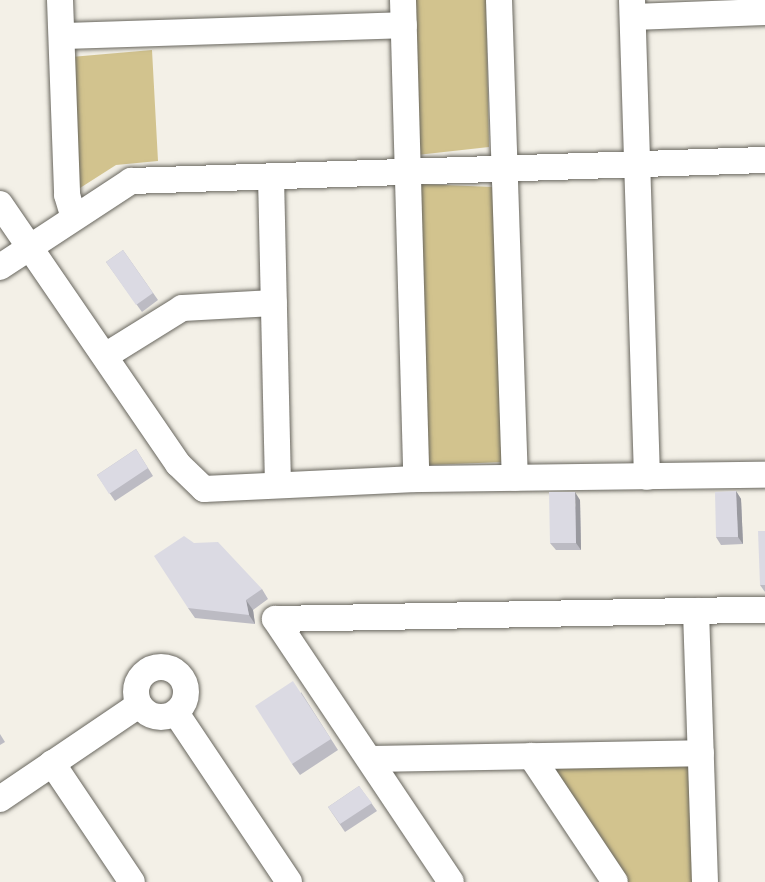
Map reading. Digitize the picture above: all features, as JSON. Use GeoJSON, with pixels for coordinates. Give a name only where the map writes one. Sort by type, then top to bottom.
{"type":"FeatureCollection","features":[{"type":"Feature","properties":{"kind":"street"},"geometry":{"type":"LineString","coordinates":[[60,0],[67,195],[73,215]]}},
{"type":"Feature","properties":{"kind":"street"},"geometry":{"type":"LineString","coordinates":[[499,0],[515,478]]}},
{"type":"Feature","properties":{"kind":"street"},"geometry":{"type":"LineString","coordinates":[[647,477],[633,8],[765,12]]}},
{"type":"Feature","properties":{"kind":"street"},"geometry":{"type":"LineString","coordinates":[[62,36],[403,12],[416,479]]}},
{"type":"Feature","properties":{"kind":"street"},"geometry":{"type":"LineString","coordinates":[[0,267],[73,215],[131,181],[408,174],[765,160]]}},
{"type":"Feature","properties":{"kind":"street"},"geometry":{"type":"LineString","coordinates":[[271,177],[278,485]]}},
{"type":"Feature","properties":{"kind":"street"},"geometry":{"type":"LineString","coordinates":[[0,204],[191,481],[204,489],[416,479],[765,475]]}},
{"type":"Feature","properties":{"kind":"street"},"geometry":{"type":"LineString","coordinates":[[105,356],[182,308],[274,303]]}},
{"type":"Feature","properties":{"kind":"street"},"geometry":{"type":"LineString","coordinates":[[452,882],[275,619],[765,610]]}},
{"type":"Feature","properties":{"kind":"street"},"geometry":{"type":"LineString","coordinates":[[696,611],[705,882]]}},
{"type":"Feature","properties":{"kind":"street"},"geometry":{"type":"LineString","coordinates":[[164,667],[184,682],[185,699],[176,712],[153,717],[139,705],[135,693],[140,677],[164,667]]}},
{"type":"Feature","properties":{"kind":"street"},"geometry":{"type":"LineString","coordinates":[[0,799],[139,705]]}},
{"type":"Feature","properties":{"kind":"street"},"geometry":{"type":"LineString","coordinates":[[176,712],[289,882]]}},
{"type":"Feature","properties":{"kind":"street"},"geometry":{"type":"LineString","coordinates":[[370,759],[701,753]]}},
{"type":"Feature","properties":{"kind":"street"},"geometry":{"type":"LineString","coordinates":[[531,756],[615,882]]}},
{"type":"Feature","properties":{"kind":"street"},"geometry":{"type":"LineString","coordinates":[[52,763],[132,882]]}},
{"type":"Feature","properties":{"kind":"shaded area"},"geometry":{"type":"Polygon","coordinates":[[[413,0],[486,0],[489,147],[417,155],[413,0]]]}},
{"type":"Feature","properties":{"kind":"shaded area"},"geometry":{"type":"Polygon","coordinates":[[[152,50],[158,161],[116,165],[80,188],[73,182],[71,57],[152,50]]]}},
{"type":"Feature","properties":{"kind":"shaded area"},"geometry":{"type":"Polygon","coordinates":[[[419,184],[493,187],[504,462],[427,465],[419,184]]]}},
{"type":"Feature","properties":{"kind":"shaded area"},"geometry":{"type":"Polygon","coordinates":[[[546,764],[691,764],[695,882],[626,882],[546,764]]]}},
{"type":"Feature","properties":{"kind":"building"},"geometry":{"type":"Polygon","coordinates":[[[123,250],[153,293],[136,305],[106,262],[123,250]]]}},
{"type":"Feature","properties":{"kind":"building"},"geometry":{"type":"Polygon","coordinates":[[[136,449],[148,468],[109,494],[97,475],[136,449]]]}},
{"type":"Feature","properties":{"kind":"building"},"geometry":{"type":"Polygon","coordinates":[[[736,491],[738,537],[716,537],[715,492],[736,491]]]}},
{"type":"Feature","properties":{"kind":"building"},"geometry":{"type":"Polygon","coordinates":[[[549,492],[575,492],[576,543],[550,543],[549,492]]]}},
{"type":"Feature","properties":{"kind":"building"},"geometry":{"type":"Polygon","coordinates":[[[758,531],[765,531],[765,585],[760,585],[758,531]]]}},
{"type":"Feature","properties":{"kind":"building"},"geometry":{"type":"Polygon","coordinates":[[[184,536],[194,543],[218,542],[262,589],[246,600],[249,615],[188,608],[154,556],[184,536]]]}},
{"type":"Feature","properties":{"kind":"building"},"geometry":{"type":"Polygon","coordinates":[[[293,681],[331,739],[292,764],[255,706],[293,681]]]}},
{"type":"Feature","properties":{"kind":"building"},"geometry":{"type":"Polygon","coordinates":[[[359,786],[372,803],[340,824],[328,807],[359,786]]]}}]}
